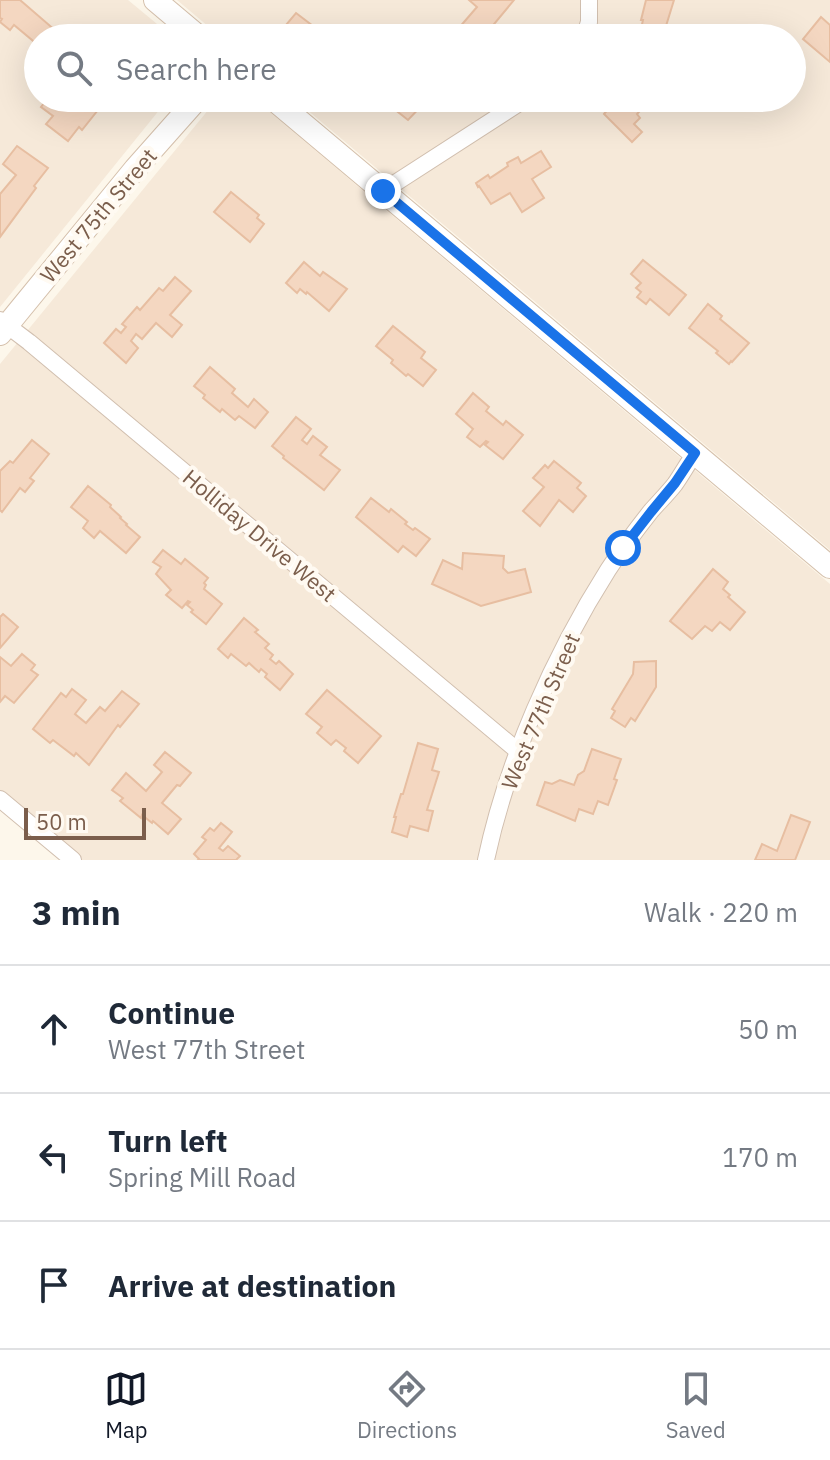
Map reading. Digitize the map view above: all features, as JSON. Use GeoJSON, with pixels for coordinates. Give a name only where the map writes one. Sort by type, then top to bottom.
{"type":"FeatureCollection","features":[{"type":"Feature","properties":{"kind":"street"},"geometry":{"type":"LineString","coordinates":[[155,0],[183,24]]}},
{"type":"Feature","properties":{"kind":"street"},"geometry":{"type":"LineString","coordinates":[[588,24],[589,0]]}},
{"type":"Feature","properties":{"kind":"street","name":"West 75th Street"},"geometry":{"type":"LineString","coordinates":[[2,327],[186,112]]}},
{"type":"Feature","properties":{"kind":"street"},"geometry":{"type":"LineString","coordinates":[[289,112],[830,567]]}},
{"type":"Feature","properties":{"kind":"street"},"geometry":{"type":"LineString","coordinates":[[383,191],[505,112]]}},
{"type":"Feature","properties":{"kind":"street","name":"Holliday Drive West"},"geometry":{"type":"LineString","coordinates":[[2,327],[519,752]]}},
{"type":"Feature","properties":{"kind":"street","name":"West 77th Street"},"geometry":{"type":"LineString","coordinates":[[486,860],[492,832],[519,752],[552,670],[579,618],[623,548],[695,453]]}},
{"type":"Feature","properties":{"kind":"street"},"geometry":{"type":"LineString","coordinates":[[0,799],[73,860]]}},
{"type":"Feature","properties":{"kind":"shaded area"},"geometry":{"type":"Polygon","coordinates":[[[0,0],[128,0],[157,24],[24,24],[24,112],[158,112],[0,307],[0,0]]]}},
{"type":"Feature","properties":{"kind":"shaded area"},"geometry":{"type":"Polygon","coordinates":[[[177,0],[830,0],[830,550],[310,112],[806,112],[806,24],[205,24],[177,0]]]}},
{"type":"Feature","properties":{"kind":"shaded area"},"geometry":{"type":"Polygon","coordinates":[[[207,112],[270,112],[830,584],[830,860],[62,860],[0,809],[0,364],[207,112]]]}},
{"type":"Feature","properties":{"kind":"building"},"geometry":{"type":"Polygon","coordinates":[[[0,0],[20,0],[48,24],[24,24],[24,33],[14,25],[10,30],[0,22],[0,0]]]}},
{"type":"Feature","properties":{"kind":"building"},"geometry":{"type":"Polygon","coordinates":[[[469,0],[514,0],[494,24],[462,24],[477,7],[469,0]]]}},
{"type":"Feature","properties":{"kind":"building"},"geometry":{"type":"Polygon","coordinates":[[[646,0],[674,0],[667,24],[642,24],[646,0]]]}},
{"type":"Feature","properties":{"kind":"building"},"geometry":{"type":"Polygon","coordinates":[[[296,13],[310,24],[287,24],[296,13]]]}},
{"type":"Feature","properties":{"kind":"building"},"geometry":{"type":"Polygon","coordinates":[[[821,17],[830,25],[830,62],[806,42],[806,35],[821,17]]]}},
{"type":"Feature","properties":{"kind":"building"},"geometry":{"type":"Polygon","coordinates":[[[48,112],[96,112],[68,141],[46,124],[53,116],[48,112]]]}},
{"type":"Feature","properties":{"kind":"building"},"geometry":{"type":"Polygon","coordinates":[[[398,112],[416,112],[408,120],[398,112]]]}},
{"type":"Feature","properties":{"kind":"building"},"geometry":{"type":"Polygon","coordinates":[[[639,112],[640,118],[634,124],[642,132],[632,142],[604,114],[639,112]]]}},
{"type":"Feature","properties":{"kind":"building"},"geometry":{"type":"Polygon","coordinates":[[[17,146],[48,168],[0,237],[0,194],[16,175],[3,164],[17,146]]]}},
{"type":"Feature","properties":{"kind":"building"},"geometry":{"type":"Polygon","coordinates":[[[541,151],[551,167],[532,179],[544,198],[522,212],[510,193],[491,204],[476,183],[488,175],[490,178],[518,157],[521,163],[541,151]]]}},
{"type":"Feature","properties":{"kind":"building"},"geometry":{"type":"Polygon","coordinates":[[[231,192],[259,215],[257,218],[264,224],[250,242],[214,212],[231,192]]]}},
{"type":"Feature","properties":{"kind":"building"},"geometry":{"type":"Polygon","coordinates":[[[643,260],[686,295],[669,315],[650,299],[646,304],[637,297],[641,292],[636,288],[641,283],[631,274],[643,260]]]}},
{"type":"Feature","properties":{"kind":"building"},"geometry":{"type":"Polygon","coordinates":[[[304,262],[320,276],[323,272],[347,289],[329,311],[307,292],[300,289],[297,293],[286,283],[304,262]]]}},
{"type":"Feature","properties":{"kind":"building"},"geometry":{"type":"Polygon","coordinates":[[[175,277],[191,291],[170,315],[182,325],[172,337],[156,323],[142,339],[136,334],[131,341],[138,348],[126,363],[104,343],[116,329],[121,333],[126,327],[122,324],[137,307],[140,310],[159,288],[163,291],[175,277]]]}},
{"type":"Feature","properties":{"kind":"building"},"geometry":{"type":"Polygon","coordinates":[[[708,304],[722,316],[720,319],[749,343],[729,364],[689,328],[708,304]]]}},
{"type":"Feature","properties":{"kind":"building"},"geometry":{"type":"Polygon","coordinates":[[[393,326],[425,352],[421,358],[436,370],[423,386],[408,374],[406,376],[376,346],[393,326]]]}},
{"type":"Feature","properties":{"kind":"building"},"geometry":{"type":"Polygon","coordinates":[[[210,367],[235,389],[232,393],[248,407],[254,399],[268,412],[255,428],[239,416],[235,420],[222,409],[220,412],[194,386],[210,367]]]}},
{"type":"Feature","properties":{"kind":"building"},"geometry":{"type":"Polygon","coordinates":[[[473,393],[489,407],[486,411],[503,425],[506,421],[523,435],[503,459],[485,445],[488,442],[480,447],[467,437],[473,429],[456,414],[473,393]]]}},
{"type":"Feature","properties":{"kind":"building"},"geometry":{"type":"Polygon","coordinates":[[[296,417],[311,429],[302,440],[307,444],[313,436],[327,447],[320,455],[340,470],[324,490],[272,446],[296,417]]]}},
{"type":"Feature","properties":{"kind":"building"},"geometry":{"type":"Polygon","coordinates":[[[32,440],[49,454],[30,478],[34,481],[25,492],[20,488],[2,512],[0,471],[10,461],[13,463],[32,440]]]}},
{"type":"Feature","properties":{"kind":"building"},"geometry":{"type":"Polygon","coordinates":[[[554,461],[581,483],[577,488],[586,496],[573,512],[559,500],[540,526],[523,511],[544,487],[533,478],[545,465],[548,468],[554,461]]]}},
{"type":"Feature","properties":{"kind":"building"},"geometry":{"type":"Polygon","coordinates":[[[88,486],[111,505],[140,537],[126,553],[100,531],[94,538],[83,528],[88,521],[71,507],[88,486]]]}},
{"type":"Feature","properties":{"kind":"building"},"geometry":{"type":"Polygon","coordinates":[[[371,498],[430,539],[416,556],[403,546],[398,552],[356,517],[371,498]]]}},
{"type":"Feature","properties":{"kind":"building"},"geometry":{"type":"Polygon","coordinates":[[[163,550],[181,564],[185,559],[208,578],[204,589],[222,604],[206,624],[191,612],[193,610],[187,605],[190,602],[182,608],[166,595],[171,590],[156,574],[161,567],[153,562],[163,550]]]}},
{"type":"Feature","properties":{"kind":"building"},"geometry":{"type":"Polygon","coordinates":[[[463,553],[504,556],[503,568],[508,573],[525,569],[531,592],[481,606],[432,584],[443,560],[462,569],[463,553]]]}},
{"type":"Feature","properties":{"kind":"building"},"geometry":{"type":"Polygon","coordinates":[[[713,569],[728,582],[723,589],[730,595],[728,597],[745,612],[730,630],[720,622],[712,631],[705,626],[692,639],[670,621],[713,569]]]}},
{"type":"Feature","properties":{"kind":"building"},"geometry":{"type":"Polygon","coordinates":[[[3,614],[18,627],[0,648],[0,617],[3,614]]]}},
{"type":"Feature","properties":{"kind":"building"},"geometry":{"type":"Polygon","coordinates":[[[244,618],[269,644],[265,648],[273,655],[270,659],[276,664],[279,661],[293,674],[280,690],[265,677],[267,674],[261,669],[259,672],[249,663],[246,666],[231,654],[228,658],[218,649],[244,618]]]}},
{"type":"Feature","properties":{"kind":"building"},"geometry":{"type":"Polygon","coordinates":[[[22,654],[35,665],[31,670],[38,675],[14,703],[5,696],[0,702],[0,657],[11,666],[22,654]]]}},
{"type":"Feature","properties":{"kind":"building"},"geometry":{"type":"Polygon","coordinates":[[[656,661],[656,687],[635,721],[631,718],[625,727],[611,718],[615,711],[612,709],[633,674],[634,662],[656,661]]]}},
{"type":"Feature","properties":{"kind":"building"},"geometry":{"type":"Polygon","coordinates":[[[72,689],[86,700],[75,714],[86,723],[100,707],[105,711],[122,691],[139,704],[120,727],[118,725],[89,765],[76,753],[74,756],[53,740],[50,743],[33,729],[61,693],[66,697],[72,689]]]}},
{"type":"Feature","properties":{"kind":"building"},"geometry":{"type":"Polygon","coordinates":[[[327,690],[381,736],[358,763],[336,740],[331,745],[317,733],[322,727],[306,714],[327,690]]]}},
{"type":"Feature","properties":{"kind":"building"},"geometry":{"type":"Polygon","coordinates":[[[418,743],[438,749],[432,770],[439,772],[427,810],[433,811],[428,831],[410,826],[407,837],[392,832],[418,743]]]}},
{"type":"Feature","properties":{"kind":"building"},"geometry":{"type":"Polygon","coordinates":[[[592,749],[621,759],[608,805],[598,801],[593,814],[579,809],[575,821],[537,805],[545,782],[552,784],[560,780],[574,785],[578,775],[584,771],[592,749]]]}},
{"type":"Feature","properties":{"kind":"building"},"geometry":{"type":"Polygon","coordinates":[[[165,752],[191,773],[162,803],[181,819],[168,834],[153,821],[142,815],[141,818],[112,790],[126,773],[146,791],[162,772],[154,765],[165,752]]]}},
{"type":"Feature","properties":{"kind":"building"},"geometry":{"type":"Polygon","coordinates":[[[791,815],[810,822],[795,860],[755,860],[762,844],[777,851],[791,815]]]}},
{"type":"Feature","properties":{"kind":"building"},"geometry":{"type":"Polygon","coordinates":[[[221,823],[232,832],[219,848],[223,851],[228,846],[240,856],[236,860],[198,860],[194,854],[206,840],[202,837],[210,828],[214,831],[221,823]]]}},
{"type":"Feature","properties":{"kind":"route"},"geometry":{"type":"LineString","coordinates":[[383,191],[695,453],[623,548]]}}]}
